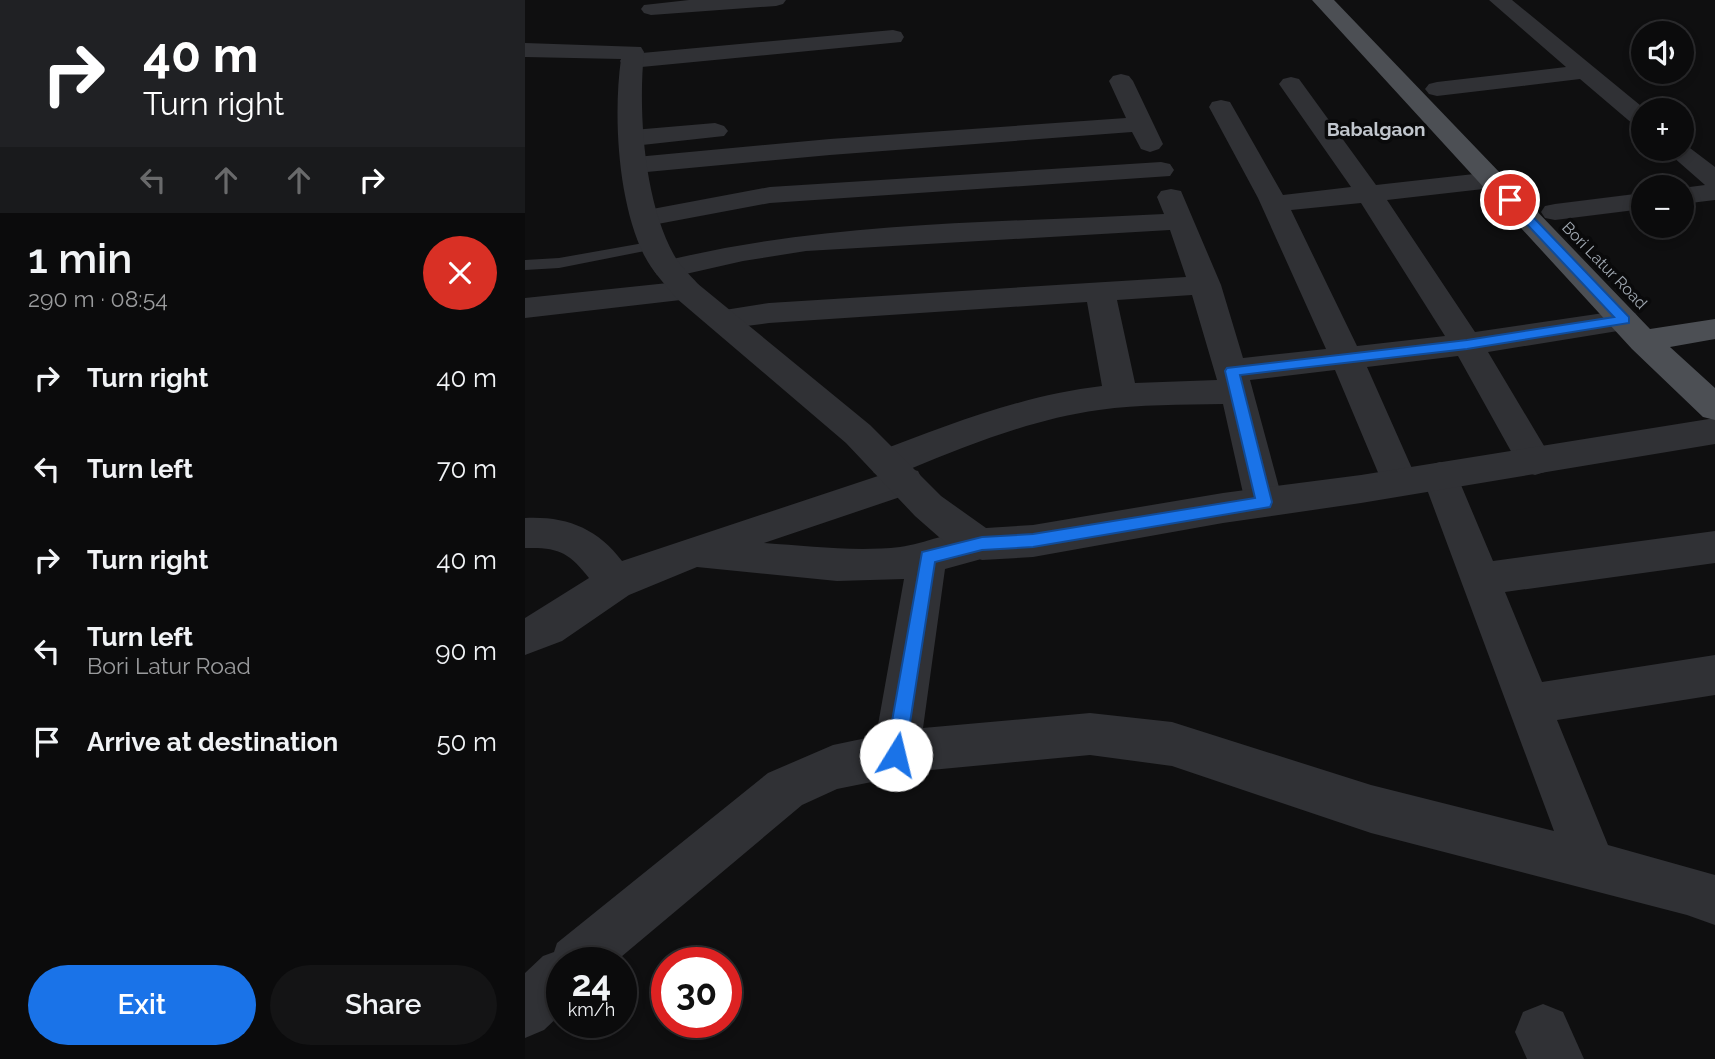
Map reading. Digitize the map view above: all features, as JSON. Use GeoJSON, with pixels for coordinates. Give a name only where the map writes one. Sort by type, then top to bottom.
{"type":"FeatureCollection","features":[{"type":"Feature","properties":{"kind":"main road","name":"Bori Latur Road"},"geometry":{"type":"LineString","coordinates":[[1322,0],[1492,180],[1647,332],[1715,408]]}},
{"type":"Feature","properties":{"kind":"main road","name":"Bori Latur Road"},"geometry":{"type":"LineString","coordinates":[[1352,0],[1555,212],[1647,332],[1715,377]]}},
{"type":"Feature","properties":{"kind":"main road"},"geometry":{"type":"LineString","coordinates":[[1647,332],[1715,329]]}},
{"type":"Feature","properties":{"kind":"street"},"geometry":{"type":"LineString","coordinates":[[776,0],[653,5],[632,57],[635,151],[664,256],[723,319],[858,434],[962,534],[982,544]]}},
{"type":"Feature","properties":{"kind":"street"},"geometry":{"type":"LineString","coordinates":[[1499,0],[1631,110]]}},
{"type":"Feature","properties":{"kind":"street"},"geometry":{"type":"LineString","coordinates":[[525,50],[632,57],[893,37]]}},
{"type":"Feature","properties":{"kind":"street"},"geometry":{"type":"LineString","coordinates":[[1437,89],[1585,72]]}},
{"type":"Feature","properties":{"kind":"street"},"geometry":{"type":"LineString","coordinates":[[1291,84],[1369,194],[1467,344],[1535,461]]}},
{"type":"Feature","properties":{"kind":"street"},"geometry":{"type":"LineString","coordinates":[[635,151],[830,147],[1123,101],[1161,170],[1206,285],[1235,382],[1264,502]]}},
{"type":"Feature","properties":{"kind":"street"},"geometry":{"type":"LineString","coordinates":[[1221,107],[1275,204],[1347,359],[1480,579],[1592,867]]}},
{"type":"Feature","properties":{"kind":"street"},"geometry":{"type":"LineString","coordinates":[[635,151],[740,129]]}},
{"type":"Feature","properties":{"kind":"street"},"geometry":{"type":"LineString","coordinates":[[1692,161],[1715,180]]}},
{"type":"Feature","properties":{"kind":"street"},"geometry":{"type":"LineString","coordinates":[[525,309],[664,256],[770,195],[1161,170]]}},
{"type":"Feature","properties":{"kind":"street"},"geometry":{"type":"LineString","coordinates":[[1275,204],[1492,180]]}},
{"type":"Feature","properties":{"kind":"street"},"geometry":{"type":"LineString","coordinates":[[1694,195],[1715,192]]}},
{"type":"Feature","properties":{"kind":"street"},"geometry":{"type":"LineString","coordinates":[[1555,212],[1631,202]]}},
{"type":"Feature","properties":{"kind":"street"},"geometry":{"type":"LineString","coordinates":[[664,256],[743,251],[806,242],[1181,221]]}},
{"type":"Feature","properties":{"kind":"street"},"geometry":{"type":"LineString","coordinates":[[723,319],[769,313],[1206,285]]}},
{"type":"Feature","properties":{"kind":"street"},"geometry":{"type":"LineString","coordinates":[[1100,292],[1121,396]]}},
{"type":"Feature","properties":{"kind":"street"},"geometry":{"type":"LineString","coordinates":[[525,637],[547,628],[615,583],[638,572],[896,472],[979,427],[1054,407],[1235,382],[1347,359],[1467,344],[1647,332]]}},
{"type":"Feature","properties":{"kind":"street"},"geometry":{"type":"LineString","coordinates":[[692,553],[837,565],[901,563],[982,544],[1033,541],[1715,431]]}},
{"type":"Feature","properties":{"kind":"street"},"geometry":{"type":"LineString","coordinates":[[525,533],[544,531],[581,541],[615,583]]}},
{"type":"Feature","properties":{"kind":"street"},"geometry":{"type":"LineString","coordinates":[[1480,579],[1715,547]]}},
{"type":"Feature","properties":{"kind":"street"},"geometry":{"type":"LineString","coordinates":[[896,755],[927,557]]}},
{"type":"Feature","properties":{"kind":"street"},"geometry":{"type":"LineString","coordinates":[[1529,704],[1715,675]]}},
{"type":"Feature","properties":{"kind":"street"},"geometry":{"type":"LineString","coordinates":[[593,947],[785,789],[833,767],[932,748],[1090,734],[1172,744],[1371,809],[1687,890],[1715,900]]}},
{"type":"Feature","properties":{"kind":"street"},"geometry":{"type":"LineString","coordinates":[[525,1011],[546,991]]}},
{"type":"Feature","properties":{"kind":"lane"},"geometry":{"type":"LineString","coordinates":[[525,265],[664,256]]}},
{"type":"Feature","properties":{"kind":"district","name":"Babalgaon"},"geometry":{"type":"Point","coordinates":[1376,129]}},
{"type":"Feature","properties":{"kind":"route"},"geometry":{"type":"LineString","coordinates":[[896,755],[927,557],[982,544],[1033,541],[1264,502],[1232,371],[1467,344],[1624,320],[1510,200]]}}]}
